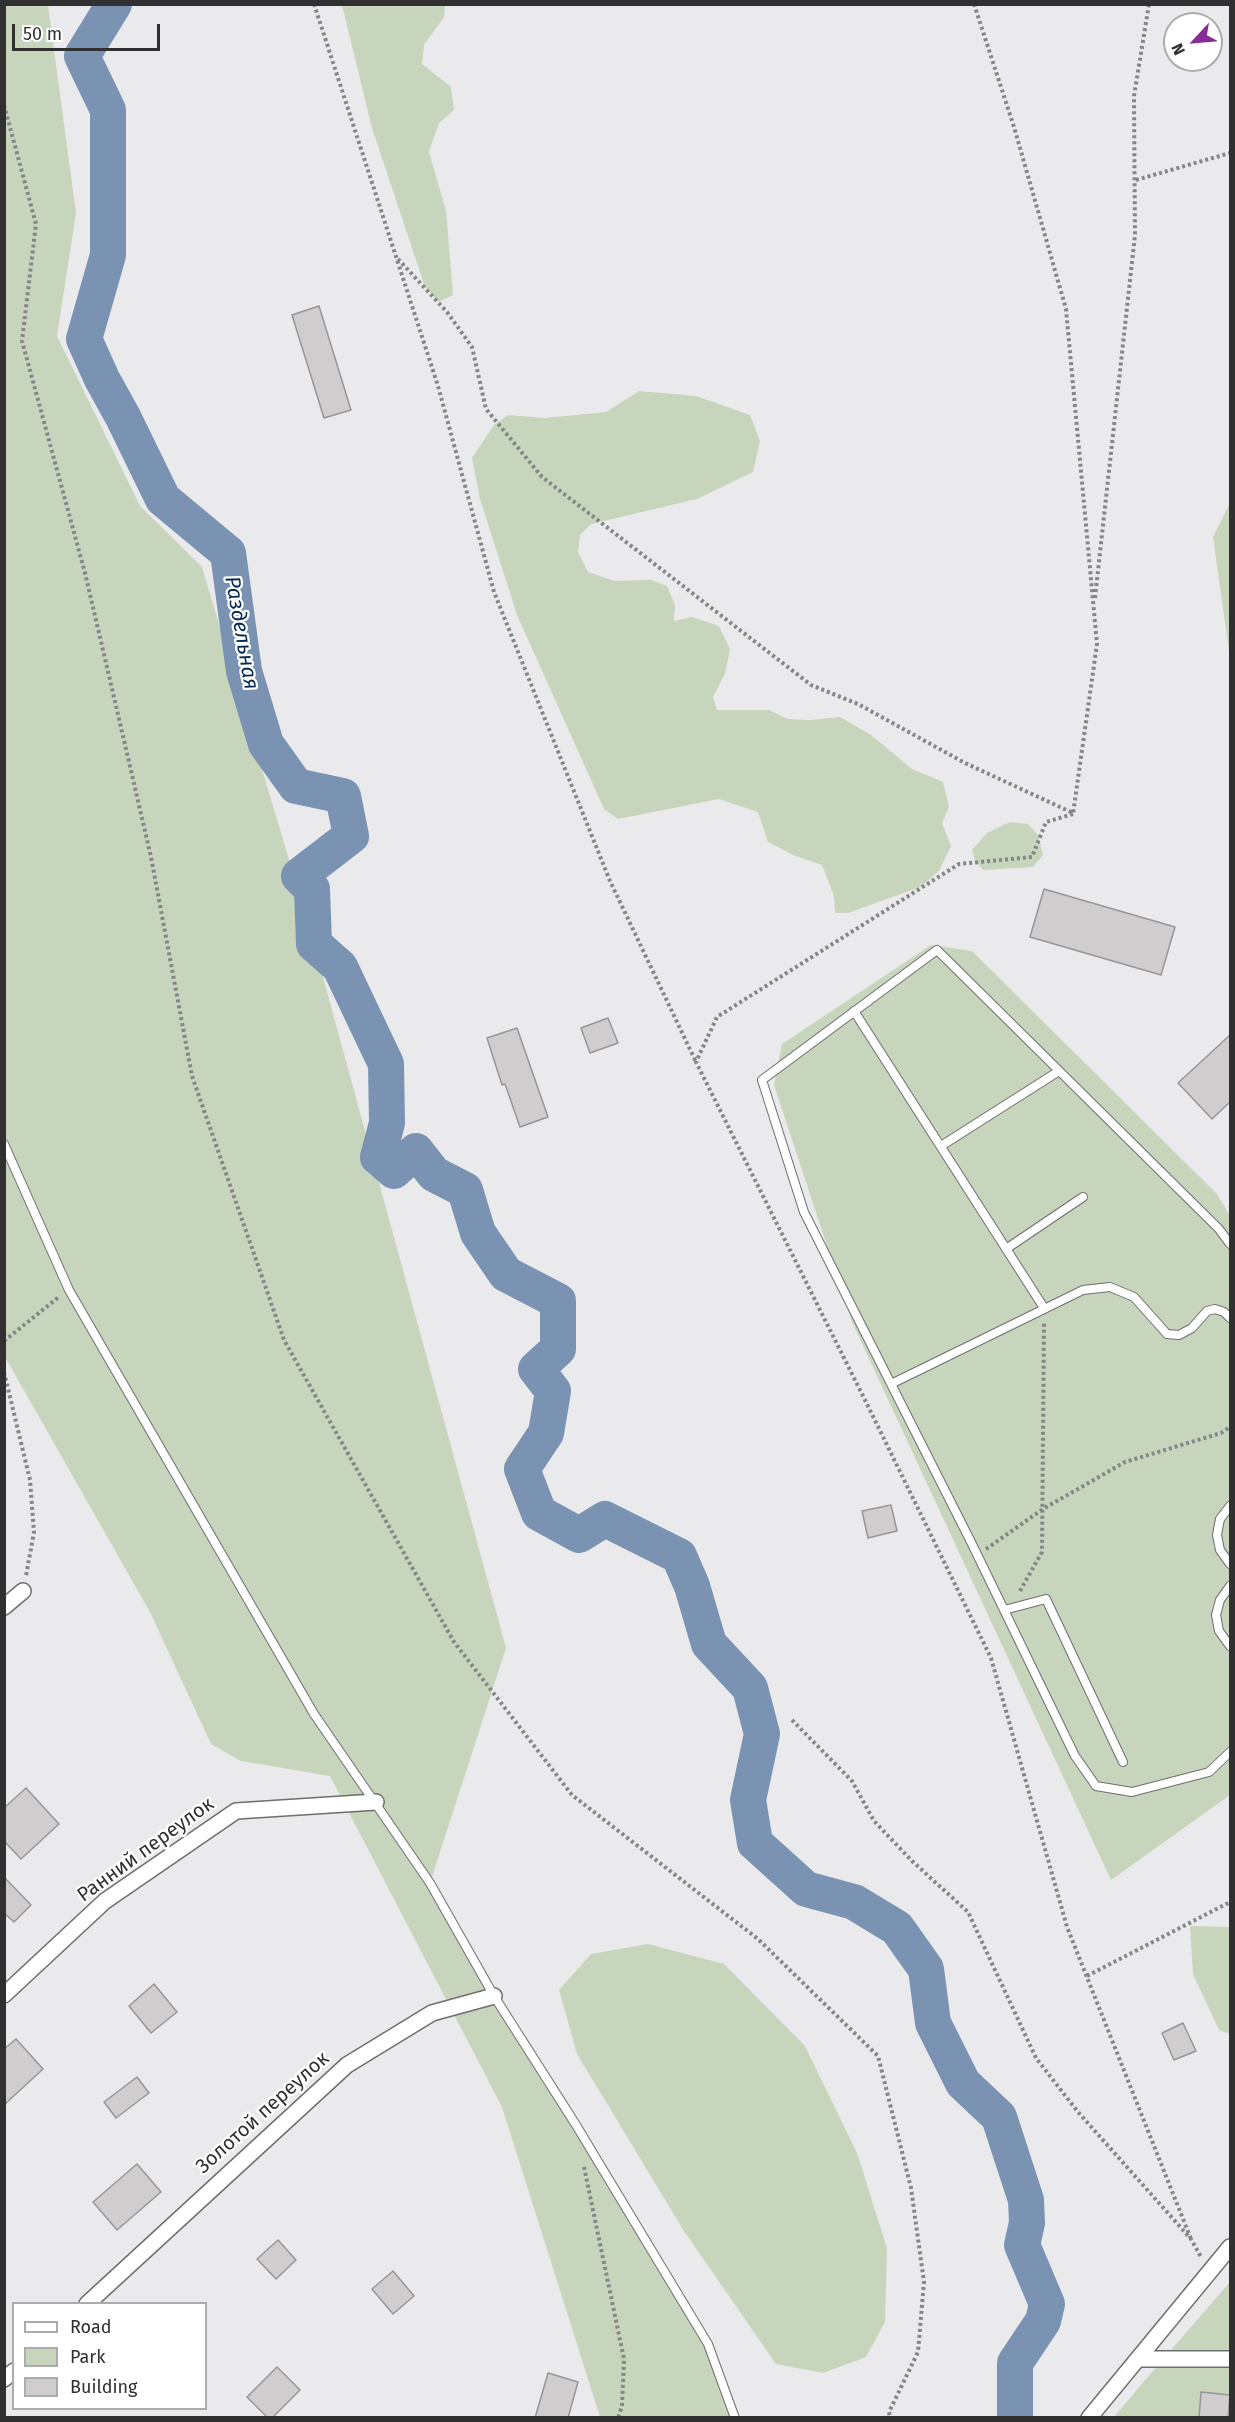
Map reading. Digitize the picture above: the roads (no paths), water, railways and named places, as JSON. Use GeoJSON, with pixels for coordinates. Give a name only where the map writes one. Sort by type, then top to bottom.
{"type":"FeatureCollection","features":[{"type":"Feature","properties":{"kind":"street"},"geometry":{"type":"LineString","coordinates":[[4,1607],[23,1591]]}},
{"type":"Feature","properties":{"kind":"street","name":"Ранний переулок"},"geometry":{"type":"LineString","coordinates":[[4,1995],[105,1901],[236,1811],[376,1802]]}},
{"type":"Feature","properties":{"kind":"street","name":"Золотой переулок"},"geometry":{"type":"LineString","coordinates":[[89,2302],[347,2065],[432,2013],[494,1996]]}},
{"type":"Feature","properties":{"kind":"street"},"geometry":{"type":"LineString","coordinates":[[1089,2418],[1230,2247]]}},
{"type":"Feature","properties":{"kind":"street"},"geometry":{"type":"LineString","coordinates":[[1138,2359],[1230,2359]]}},
{"type":"Feature","properties":{"kind":"lane"},"geometry":{"type":"LineString","coordinates":[[1230,1244],[1219,1229],[936,950],[762,1080],[804,1212],[978,1555],[1076,1756],[1096,1786],[1132,1792],[1209,1772],[1230,1752]]}},
{"type":"Feature","properties":{"kind":"lane"},"geometry":{"type":"LineString","coordinates":[[854,1011],[1044,1308]]}},
{"type":"Feature","properties":{"kind":"lane"},"geometry":{"type":"LineString","coordinates":[[941,1146],[1059,1071]]}},
{"type":"Feature","properties":{"kind":"lane"},"geometry":{"type":"LineString","coordinates":[[4,1144],[69,1290],[314,1714],[430,1883],[494,1996],[576,2125],[708,2344],[735,2418]]}},
{"type":"Feature","properties":{"kind":"lane"},"geometry":{"type":"LineString","coordinates":[[1006,1249],[1083,1197]]}},
{"type":"Feature","properties":{"kind":"lane"},"geometry":{"type":"LineString","coordinates":[[891,1384],[1083,1290],[1110,1287],[1134,1297],[1167,1334],[1179,1335],[1192,1328],[1207,1311],[1215,1309],[1224,1312],[1230,1318]]}},
{"type":"Feature","properties":{"kind":"lane"},"geometry":{"type":"LineString","coordinates":[[1230,1506],[1220,1519],[1217,1535],[1220,1550],[1230,1564]]}},
{"type":"Feature","properties":{"kind":"lane"},"geometry":{"type":"LineString","coordinates":[[1230,1586],[1220,1600],[1216,1615],[1219,1631],[1230,1646]]}},
{"type":"Feature","properties":{"kind":"lane"},"geometry":{"type":"LineString","coordinates":[[1004,1610],[1046,1599],[1123,1762]]}},
{"type":"Feature","properties":{"kind":"waterway","name":"Раздельная"},"geometry":{"type":"LineString","coordinates":[[114,4],[82,56],[108,110],[108,255],[84,339],[163,499],[228,553],[244,671],[266,744],[296,786],[343,796],[351,836],[299,876],[312,889],[314,944],[340,967],[386,1064],[387,1123],[378,1157],[394,1171],[416,1151],[434,1174],[465,1190],[478,1233],[506,1274],[558,1301],[558,1349],[536,1369],[553,1391],[546,1433],[522,1469],[539,1513],[579,1535],[605,1519],[679,1556],[692,1586],[709,1644],[750,1688],[762,1734],[748,1800],[755,1843],[806,1889],[854,1902],[897,1928],[926,1969],[933,2023],[963,2083],[999,2117],[1026,2200],[1027,2223],[1022,2245],[1047,2304],[1043,2321],[1015,2363],[1015,2418]]}}]}
